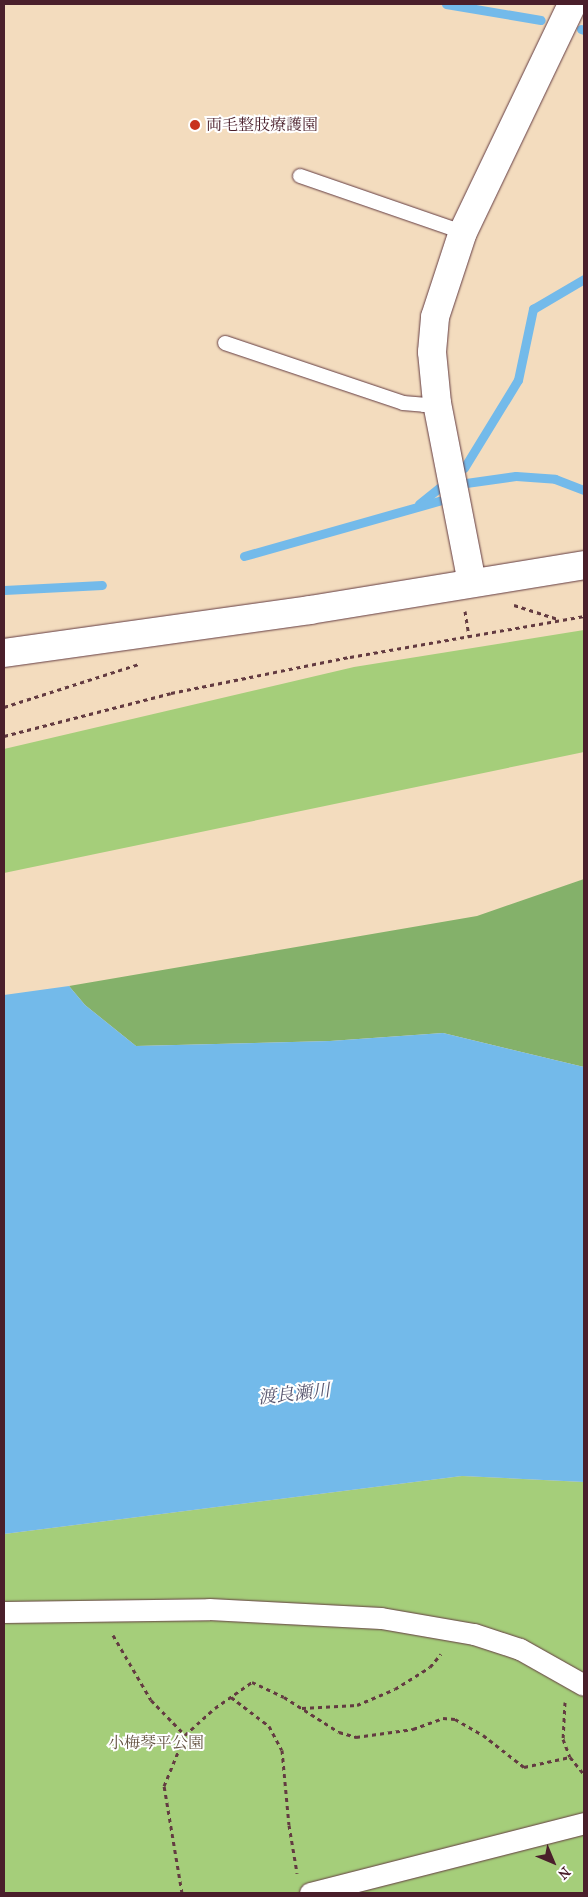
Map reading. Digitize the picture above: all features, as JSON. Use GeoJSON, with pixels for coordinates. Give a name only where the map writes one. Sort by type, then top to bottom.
{"type":"FeatureCollection","features":[{"type":"Feature","properties":{"kind":"street"},"geometry":{"type":"LineString","coordinates":[[468,595],[437,403],[432,352],[435,317],[463,232],[572,4]]}},
{"type":"Feature","properties":{"kind":"street"},"geometry":{"type":"LineString","coordinates":[[4,653],[310,610],[468,595],[584,565]]}},
{"type":"Feature","properties":{"kind":"street"},"geometry":{"type":"LineString","coordinates":[[4,1612],[218,1609],[381,1618],[474,1634],[520,1649],[581,1684]]}},
{"type":"Feature","properties":{"kind":"street"},"geometry":{"type":"LineString","coordinates":[[304,1885],[584,1823]]}},
{"type":"Feature","properties":{"kind":"lane"},"geometry":{"type":"LineString","coordinates":[[300,176],[463,232]]}},
{"type":"Feature","properties":{"kind":"lane"},"geometry":{"type":"LineString","coordinates":[[225,344],[403,403],[424,405],[437,403]]}},
{"type":"Feature","properties":{"kind":"path"},"geometry":{"type":"LineString","coordinates":[[468,595],[469,636]]}},
{"type":"Feature","properties":{"kind":"path"},"geometry":{"type":"LineString","coordinates":[[4,736],[171,693],[584,616]]}},
{"type":"Feature","properties":{"kind":"path"},"geometry":{"type":"LineString","coordinates":[[4,707],[147,662]]}},
{"type":"Feature","properties":{"kind":"path"},"geometry":{"type":"LineString","coordinates":[[100,1610],[151,1700],[185,1735]]}},
{"type":"Feature","properties":{"kind":"path"},"geometry":{"type":"LineString","coordinates":[[302,1708],[357,1706],[395,1688],[441,1657],[446,1629]]}},
{"type":"Feature","properties":{"kind":"path"},"geometry":{"type":"LineString","coordinates":[[182,1893],[164,1786],[185,1735],[230,1697],[252,1682],[302,1708],[339,1732],[356,1738],[413,1729],[443,1718],[455,1719],[483,1734],[524,1767],[570,1756]]}},
{"type":"Feature","properties":{"kind":"path"},"geometry":{"type":"LineString","coordinates":[[581,1684],[567,1696],[562,1713],[563,1739],[570,1756],[584,1774]]}},
{"type":"Feature","properties":{"kind":"path"},"geometry":{"type":"LineString","coordinates":[[230,1697],[269,1726],[282,1750],[289,1825],[304,1885]]}},
{"type":"Feature","properties":{"kind":"green space"},"geometry":{"type":"Polygon","coordinates":[[[584,630],[584,752],[4,873],[4,749],[354,667],[584,630]]]}},
{"type":"Feature","properties":{"kind":"green space"},"geometry":{"type":"Polygon","coordinates":[[[584,879],[584,1067],[443,1033],[330,1041],[136,1046],[85,1005],[69,986],[477,916],[584,879]]]}},
{"type":"Feature","properties":{"kind":"green space","name":"小梅琴平公園"},"geometry":{"type":"Polygon","coordinates":[[[462,1476],[584,1482],[584,1893],[4,1893],[4,1534],[462,1476]]]}},
{"type":"Feature","properties":{"kind":"water","name":"渡良瀬川"},"geometry":{"type":"Polygon","coordinates":[[[69,986],[85,1005],[136,1046],[330,1041],[443,1033],[584,1067],[584,1482],[462,1476],[4,1534],[4,995],[69,986]]]}},
{"type":"Feature","properties":{"kind":"waterway"},"geometry":{"type":"LineString","coordinates":[[446,4],[541,20]]}},
{"type":"Feature","properties":{"kind":"waterway"},"geometry":{"type":"LineString","coordinates":[[464,468],[518,380],[533,309],[584,279]]}},
{"type":"Feature","properties":{"kind":"waterway"},"geometry":{"type":"LineString","coordinates":[[466,483],[516,476],[555,479],[584,490]]}},
{"type":"Feature","properties":{"kind":"waterway"},"geometry":{"type":"LineString","coordinates":[[419,504],[439,488]]}},
{"type":"Feature","properties":{"kind":"waterway"},"geometry":{"type":"LineString","coordinates":[[244,556],[439,501]]}},
{"type":"Feature","properties":{"kind":"waterway"},"geometry":{"type":"LineString","coordinates":[[4,590],[102,585]]}},
{"type":"Feature","properties":{"kind":"place","name":"両毛整肢療護園"},"geometry":{"type":"Point","coordinates":[195,125]}}]}
